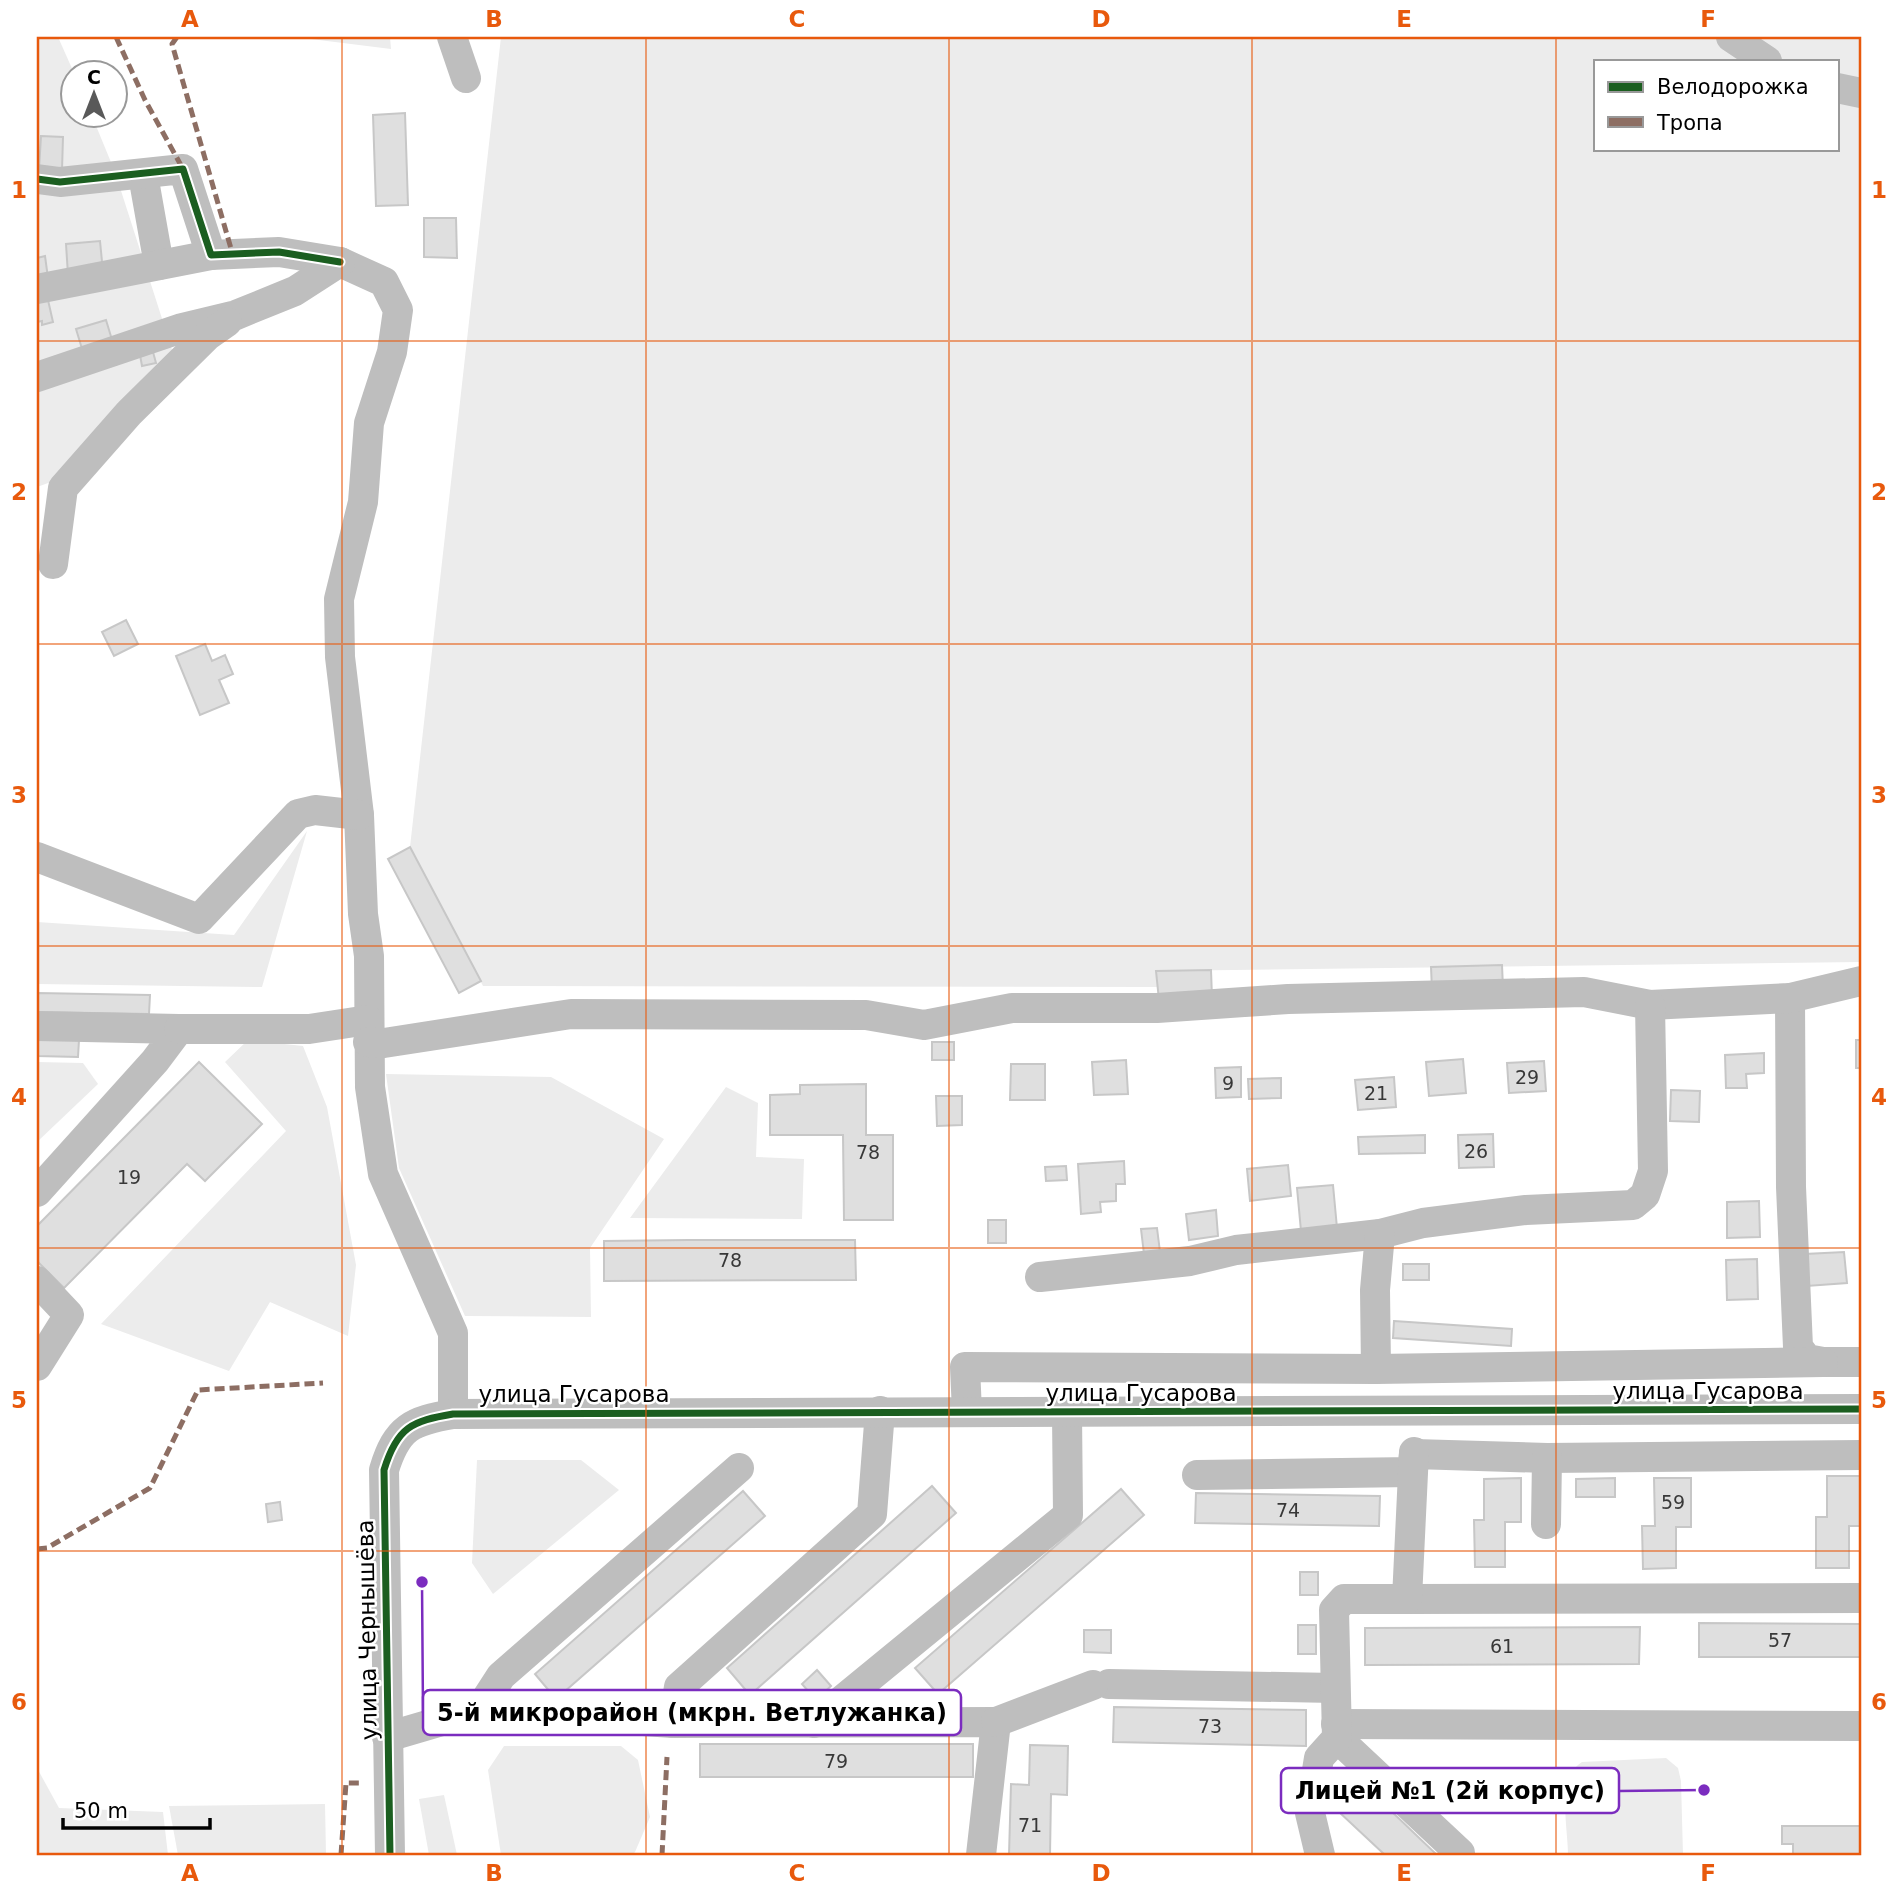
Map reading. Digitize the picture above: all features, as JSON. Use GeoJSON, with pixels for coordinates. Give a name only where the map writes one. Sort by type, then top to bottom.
{"type":"FeatureCollection","features":[{"type":"Feature","properties":{"kind":"street"},"geometry":{"type":"LineString","coordinates":[[452,37],[466,78]]}},
{"type":"Feature","properties":{"kind":"street"},"geometry":{"type":"LineString","coordinates":[[1731,37],[1765,60]]}},
{"type":"Feature","properties":{"kind":"street"},"geometry":{"type":"LineString","coordinates":[[1839,88],[1861,93]]}},
{"type":"Feature","properties":{"kind":"street"},"geometry":{"type":"LineString","coordinates":[[37,179],[60,182],[143,176],[183,169],[211,255]]}},
{"type":"Feature","properties":{"kind":"street"},"geometry":{"type":"LineString","coordinates":[[143,176],[159,265]]}},
{"type":"Feature","properties":{"kind":"street"},"geometry":{"type":"LineString","coordinates":[[37,289],[211,255],[279,252],[340,262],[384,282],[398,310],[392,352],[369,423],[363,502],[339,599],[340,657],[359,815],[362,904],[369,956],[370,1087],[383,1174],[453,1332],[453,1414]]}},
{"type":"Feature","properties":{"kind":"street"},"geometry":{"type":"LineString","coordinates":[[37,377],[182,328],[236,315],[295,291],[340,262]]}},
{"type":"Feature","properties":{"kind":"street"},"geometry":{"type":"LineString","coordinates":[[53,564],[63,488],[129,413],[207,336],[236,315]]}},
{"type":"Feature","properties":{"kind":"street"},"geometry":{"type":"LineString","coordinates":[[37,857],[199,919],[298,814],[315,810],[359,815]]}},
{"type":"Feature","properties":{"kind":"street"},"geometry":{"type":"LineString","coordinates":[[37,1026],[368,1031],[384,1043],[572,1014],[866,1015],[924,1025],[1012,1008],[1157,1008],[1288,999],[1584,992],[1650,1005],[1790,999],[1861,981]]}},
{"type":"Feature","properties":{"kind":"street"},"geometry":{"type":"LineString","coordinates":[[1790,999],[1791,1187],[1798,1347],[1807,1359],[1823,1363]]}},
{"type":"Feature","properties":{"kind":"street"},"geometry":{"type":"LineString","coordinates":[[1040,1277],[1190,1261],[1236,1250],[1380,1234],[1423,1223],[1525,1210],[1633,1205],[1645,1195],[1653,1171],[1650,1005]]}},
{"type":"Feature","properties":{"kind":"street"},"geometry":{"type":"LineString","coordinates":[[37,1192],[155,1061],[179,1029]]}},
{"type":"Feature","properties":{"kind":"street"},"geometry":{"type":"LineString","coordinates":[[1376,1369],[1375,1290],[1380,1234]]}},
{"type":"Feature","properties":{"kind":"street"},"geometry":{"type":"LineString","coordinates":[[37,1281],[69,1315],[37,1366]]}},
{"type":"Feature","properties":{"kind":"street"},"geometry":{"type":"LineString","coordinates":[[967,1412],[965,1367],[1376,1369],[1861,1362]]}},
{"type":"Feature","properties":{"kind":"street","name":"улица Гусарова"},"geometry":{"type":"LineString","coordinates":[[421,1420],[453,1414],[1861,1409]]}},
{"type":"Feature","properties":{"kind":"street"},"geometry":{"type":"LineString","coordinates":[[1407,1599],[1417,1410]]}},
{"type":"Feature","properties":{"kind":"street"},"geometry":{"type":"LineString","coordinates":[[673,1723],[678,1687],[872,1514],[880,1411]]}},
{"type":"Feature","properties":{"kind":"street"},"geometry":{"type":"LineString","coordinates":[[814,1723],[1068,1515],[1067,1413]]}},
{"type":"Feature","properties":{"kind":"street","name":"улица Чернышёва"},"geometry":{"type":"LineString","coordinates":[[390,1855],[384,1470],[391,1447],[401,1432],[421,1420]]}},
{"type":"Feature","properties":{"kind":"street"},"geometry":{"type":"LineString","coordinates":[[1197,1475],[1547,1458],[1861,1455]]}},
{"type":"Feature","properties":{"kind":"street"},"geometry":{"type":"LineString","coordinates":[[1546,1524],[1547,1458]]}},
{"type":"Feature","properties":{"kind":"street"},"geometry":{"type":"LineString","coordinates":[[479,1710],[501,1676],[739,1468]]}},
{"type":"Feature","properties":{"kind":"street"},"geometry":{"type":"LineString","coordinates":[[1321,1855],[1310,1813],[1319,1758],[1336,1731],[1334,1610],[1344,1599],[1861,1598]]}},
{"type":"Feature","properties":{"kind":"street"},"geometry":{"type":"LineString","coordinates":[[387,1737],[479,1710],[673,1723],[996,1721],[1101,1685],[1335,1688]]}},
{"type":"Feature","properties":{"kind":"street"},"geometry":{"type":"LineString","coordinates":[[981,1855],[996,1721]]}},
{"type":"Feature","properties":{"kind":"street"},"geometry":{"type":"LineString","coordinates":[[1336,1731],[1861,1726]]}},
{"type":"Feature","properties":{"kind":"street"},"geometry":{"type":"LineString","coordinates":[[1336,1731],[1460,1853]]}},
{"type":"Feature","properties":{"kind":"shaded area"},"geometry":{"type":"Polygon","coordinates":[[[37,37],[58,37],[68,60],[60,60],[60,130],[98,130],[115,172],[174,356],[62,478],[37,487],[37,37]]]}},
{"type":"Feature","properties":{"kind":"shaded area"},"geometry":{"type":"Polygon","coordinates":[[[295,37],[390,37],[391,49],[295,37]]]}},
{"type":"Feature","properties":{"kind":"shaded area"},"geometry":{"type":"Polygon","coordinates":[[[501,37],[1861,37],[1861,962],[1157,971],[1157,987],[483,986],[410,847],[501,37]]]}},
{"type":"Feature","properties":{"kind":"shaded area"},"geometry":{"type":"Polygon","coordinates":[[[307,831],[262,987],[37,984],[37,922],[234,935],[307,831]]]}},
{"type":"Feature","properties":{"kind":"shaded area"},"geometry":{"type":"Polygon","coordinates":[[[248,1040],[303,1046],[327,1107],[356,1265],[348,1336],[270,1302],[229,1371],[101,1324],[286,1131],[225,1062],[248,1040]]]}},
{"type":"Feature","properties":{"kind":"shaded area"},"geometry":{"type":"Polygon","coordinates":[[[37,1062],[83,1063],[98,1084],[37,1142],[37,1062]]]}},
{"type":"Feature","properties":{"kind":"shaded area"},"geometry":{"type":"Polygon","coordinates":[[[386,1074],[551,1077],[664,1139],[590,1248],[591,1317],[465,1316],[399,1168],[386,1074]]]}},
{"type":"Feature","properties":{"kind":"shaded area"},"geometry":{"type":"Polygon","coordinates":[[[726,1087],[758,1103],[756,1157],[804,1159],[802,1219],[630,1218],[726,1087]]]}},
{"type":"Feature","properties":{"kind":"shaded area"},"geometry":{"type":"Polygon","coordinates":[[[477,1460],[581,1460],[619,1490],[493,1594],[472,1563],[477,1460]]]}},
{"type":"Feature","properties":{"kind":"shaded area"},"geometry":{"type":"Polygon","coordinates":[[[504,1746],[621,1746],[638,1760],[650,1817],[635,1852],[632,1855],[501,1855],[488,1770],[504,1746]]]}},
{"type":"Feature","properties":{"kind":"shaded area"},"geometry":{"type":"Polygon","coordinates":[[[1666,1758],[1678,1768],[1681,1781],[1683,1855],[1568,1855],[1565,1804],[1569,1779],[1574,1769],[1582,1762],[1666,1758]]]}},
{"type":"Feature","properties":{"kind":"shaded area"},"geometry":{"type":"Polygon","coordinates":[[[37,1768],[59,1808],[163,1812],[168,1855],[37,1855],[37,1768]]]}},
{"type":"Feature","properties":{"kind":"shaded area"},"geometry":{"type":"Polygon","coordinates":[[[444,1795],[457,1855],[429,1855],[419,1799],[444,1795]]]}},
{"type":"Feature","properties":{"kind":"shaded area"},"geometry":{"type":"Polygon","coordinates":[[[325,1804],[326,1855],[178,1855],[169,1806],[325,1804]]]}},
{"type":"Feature","properties":{"kind":"building"},"geometry":{"type":"Polygon","coordinates":[[[405,113],[408,205],[376,206],[373,115],[405,113]]]}},
{"type":"Feature","properties":{"kind":"building"},"geometry":{"type":"Polygon","coordinates":[[[41,136],[63,137],[62,170],[39,169],[41,136]]]}},
{"type":"Feature","properties":{"kind":"building"},"geometry":{"type":"Polygon","coordinates":[[[424,218],[456,218],[457,258],[424,257],[424,218]]]}},
{"type":"Feature","properties":{"kind":"building"},"geometry":{"type":"Polygon","coordinates":[[[100,241],[103,272],[68,275],[66,244],[100,241]]]}},
{"type":"Feature","properties":{"kind":"building"},"geometry":{"type":"Polygon","coordinates":[[[45,256],[48,278],[37,279],[37,258],[45,256]]]}},
{"type":"Feature","properties":{"kind":"building"},"geometry":{"type":"Polygon","coordinates":[[[48,300],[53,322],[42,325],[42,321],[37,322],[37,302],[48,300]]]}},
{"type":"Feature","properties":{"kind":"building"},"geometry":{"type":"Polygon","coordinates":[[[106,320],[113,343],[83,352],[76,329],[106,320]]]}},
{"type":"Feature","properties":{"kind":"building"},"geometry":{"type":"Polygon","coordinates":[[[153,352],[156,363],[142,366],[140,355],[153,352]]]}},
{"type":"Feature","properties":{"kind":"building"},"geometry":{"type":"Polygon","coordinates":[[[126,620],[138,644],[114,656],[102,632],[126,620]]]}},
{"type":"Feature","properties":{"kind":"building"},"geometry":{"type":"Polygon","coordinates":[[[205,644],[212,661],[225,655],[233,674],[219,680],[229,703],[200,715],[176,656],[205,644]]]}},
{"type":"Feature","properties":{"kind":"building"},"geometry":{"type":"Polygon","coordinates":[[[410,847],[481,981],[459,993],[388,859],[410,847]]]}},
{"type":"Feature","properties":{"kind":"building"},"geometry":{"type":"Polygon","coordinates":[[[1502,965],[1503,988],[1432,990],[1431,967],[1502,965]]]}},
{"type":"Feature","properties":{"kind":"building"},"geometry":{"type":"Polygon","coordinates":[[[1211,970],[1212,998],[1159,1000],[1156,971],[1211,970]]]}},
{"type":"Feature","properties":{"kind":"building"},"geometry":{"type":"Polygon","coordinates":[[[37,993],[150,995],[149,1014],[37,1012],[37,993]]]}},
{"type":"Feature","properties":{"kind":"building"},"geometry":{"type":"Polygon","coordinates":[[[37,1039],[79,1040],[78,1057],[37,1056],[37,1039]]]}},
{"type":"Feature","properties":{"kind":"building"},"geometry":{"type":"Polygon","coordinates":[[[1856,1040],[1861,1040],[1861,1068],[1856,1068],[1856,1040]]]}},
{"type":"Feature","properties":{"kind":"building"},"geometry":{"type":"Polygon","coordinates":[[[932,1042],[954,1042],[954,1060],[932,1060],[932,1042]]]}},
{"type":"Feature","properties":{"kind":"building"},"geometry":{"type":"Polygon","coordinates":[[[1764,1053],[1764,1073],[1746,1074],[1747,1088],[1726,1088],[1725,1055],[1764,1053]]]}},
{"type":"Feature","properties":{"kind":"building"},"geometry":{"type":"Polygon","coordinates":[[[1463,1059],[1466,1093],[1429,1096],[1426,1062],[1463,1059]]]}},
{"type":"Feature","properties":{"kind":"building"},"geometry":{"type":"Polygon","coordinates":[[[1126,1060],[1128,1094],[1094,1095],[1092,1062],[1126,1060]]]}},
{"type":"Feature","properties":{"kind":"building"},"geometry":{"type":"Polygon","coordinates":[[[1544,1061],[1546,1091],[1509,1093],[1507,1063],[1544,1061]]]}},
{"type":"Feature","properties":{"kind":"building"},"geometry":{"type":"Polygon","coordinates":[[[199,1062],[262,1124],[205,1181],[187,1164],[64,1288],[37,1261],[37,1226],[199,1062]]]}},
{"type":"Feature","properties":{"kind":"building"},"geometry":{"type":"Polygon","coordinates":[[[1011,1064],[1045,1064],[1045,1100],[1010,1100],[1011,1064]]]}},
{"type":"Feature","properties":{"kind":"building"},"geometry":{"type":"Polygon","coordinates":[[[1241,1067],[1241,1097],[1216,1098],[1215,1068],[1241,1067]]]}},
{"type":"Feature","properties":{"kind":"building"},"geometry":{"type":"Polygon","coordinates":[[[1394,1077],[1396,1107],[1358,1110],[1355,1080],[1394,1077]]]}},
{"type":"Feature","properties":{"kind":"building"},"geometry":{"type":"Polygon","coordinates":[[[1281,1078],[1281,1098],[1249,1099],[1248,1079],[1281,1078]]]}},
{"type":"Feature","properties":{"kind":"building"},"geometry":{"type":"Polygon","coordinates":[[[866,1084],[866,1135],[893,1135],[893,1220],[844,1220],[843,1135],[770,1135],[770,1095],[800,1094],[800,1085],[866,1084]]]}},
{"type":"Feature","properties":{"kind":"building"},"geometry":{"type":"Polygon","coordinates":[[[1671,1090],[1700,1091],[1699,1122],[1670,1121],[1671,1090]]]}},
{"type":"Feature","properties":{"kind":"building"},"geometry":{"type":"Polygon","coordinates":[[[936,1096],[962,1096],[962,1125],[937,1126],[936,1096]]]}},
{"type":"Feature","properties":{"kind":"building"},"geometry":{"type":"Polygon","coordinates":[[[1493,1134],[1494,1167],[1459,1168],[1458,1135],[1493,1134]]]}},
{"type":"Feature","properties":{"kind":"building"},"geometry":{"type":"Polygon","coordinates":[[[1425,1135],[1425,1153],[1359,1154],[1358,1137],[1425,1135]]]}},
{"type":"Feature","properties":{"kind":"building"},"geometry":{"type":"Polygon","coordinates":[[[1124,1161],[1125,1184],[1116,1184],[1116,1201],[1100,1202],[1101,1212],[1081,1214],[1078,1164],[1124,1161]]]}},
{"type":"Feature","properties":{"kind":"building"},"geometry":{"type":"Polygon","coordinates":[[[1288,1165],[1291,1196],[1250,1201],[1247,1169],[1288,1165]]]}},
{"type":"Feature","properties":{"kind":"building"},"geometry":{"type":"Polygon","coordinates":[[[1066,1166],[1067,1180],[1046,1181],[1045,1167],[1066,1166]]]}},
{"type":"Feature","properties":{"kind":"building"},"geometry":{"type":"Polygon","coordinates":[[[1333,1185],[1337,1228],[1301,1231],[1297,1188],[1333,1185]]]}},
{"type":"Feature","properties":{"kind":"building"},"geometry":{"type":"Polygon","coordinates":[[[1759,1201],[1760,1237],[1727,1238],[1727,1202],[1759,1201]]]}},
{"type":"Feature","properties":{"kind":"building"},"geometry":{"type":"Polygon","coordinates":[[[1216,1210],[1218,1236],[1189,1240],[1186,1214],[1216,1210]]]}},
{"type":"Feature","properties":{"kind":"building"},"geometry":{"type":"Polygon","coordinates":[[[988,1220],[1006,1220],[1006,1243],[988,1243],[988,1220]]]}},
{"type":"Feature","properties":{"kind":"building"},"geometry":{"type":"Polygon","coordinates":[[[1157,1228],[1160,1252],[1144,1254],[1141,1229],[1157,1228]]]}},
{"type":"Feature","properties":{"kind":"building"},"geometry":{"type":"Polygon","coordinates":[[[855,1240],[856,1280],[604,1281],[604,1241],[855,1240]]]}},
{"type":"Feature","properties":{"kind":"building"},"geometry":{"type":"Polygon","coordinates":[[[1844,1252],[1847,1283],[1807,1286],[1805,1254],[1844,1252]]]}},
{"type":"Feature","properties":{"kind":"building"},"geometry":{"type":"Polygon","coordinates":[[[1757,1259],[1758,1299],[1727,1300],[1726,1260],[1757,1259]]]}},
{"type":"Feature","properties":{"kind":"building"},"geometry":{"type":"Polygon","coordinates":[[[1403,1264],[1429,1264],[1429,1280],[1403,1280],[1403,1264]]]}},
{"type":"Feature","properties":{"kind":"building"},"geometry":{"type":"Polygon","coordinates":[[[1394,1321],[1512,1329],[1511,1346],[1393,1338],[1394,1321]]]}},
{"type":"Feature","properties":{"kind":"building"},"geometry":{"type":"Polygon","coordinates":[[[1827,1476],[1861,1476],[1861,1526],[1849,1526],[1849,1568],[1816,1568],[1816,1517],[1827,1517],[1827,1476]]]}},
{"type":"Feature","properties":{"kind":"building"},"geometry":{"type":"Polygon","coordinates":[[[1521,1478],[1521,1522],[1505,1522],[1505,1567],[1475,1567],[1474,1520],[1484,1520],[1484,1479],[1521,1478]]]}},
{"type":"Feature","properties":{"kind":"building"},"geometry":{"type":"Polygon","coordinates":[[[1615,1478],[1615,1497],[1576,1497],[1576,1479],[1615,1478]]]}},
{"type":"Feature","properties":{"kind":"building"},"geometry":{"type":"Polygon","coordinates":[[[1654,1478],[1691,1478],[1691,1527],[1676,1527],[1676,1568],[1643,1569],[1642,1526],[1655,1526],[1654,1478]]]}},
{"type":"Feature","properties":{"kind":"building"},"geometry":{"type":"Polygon","coordinates":[[[932,1486],[956,1513],[750,1695],[727,1668],[932,1486]]]}},
{"type":"Feature","properties":{"kind":"building"},"geometry":{"type":"Polygon","coordinates":[[[1121,1489],[1144,1515],[938,1694],[915,1668],[1121,1489]]]}},
{"type":"Feature","properties":{"kind":"building"},"geometry":{"type":"Polygon","coordinates":[[[743,1491],[765,1516],[556,1699],[535,1674],[743,1491]]]}},
{"type":"Feature","properties":{"kind":"building"},"geometry":{"type":"Polygon","coordinates":[[[1196,1493],[1380,1496],[1379,1526],[1195,1523],[1196,1493]]]}},
{"type":"Feature","properties":{"kind":"building"},"geometry":{"type":"Polygon","coordinates":[[[280,1502],[282,1520],[268,1522],[266,1504],[280,1502]]]}},
{"type":"Feature","properties":{"kind":"building"},"geometry":{"type":"Polygon","coordinates":[[[1300,1572],[1318,1572],[1318,1595],[1300,1595],[1300,1572]]]}},
{"type":"Feature","properties":{"kind":"building"},"geometry":{"type":"Polygon","coordinates":[[[1699,1623],[1861,1624],[1861,1657],[1699,1657],[1699,1623]]]}},
{"type":"Feature","properties":{"kind":"building"},"geometry":{"type":"Polygon","coordinates":[[[1298,1625],[1316,1625],[1316,1654],[1298,1654],[1298,1625]]]}},
{"type":"Feature","properties":{"kind":"building"},"geometry":{"type":"Polygon","coordinates":[[[1640,1627],[1639,1664],[1365,1665],[1365,1628],[1640,1627]]]}},
{"type":"Feature","properties":{"kind":"building"},"geometry":{"type":"Polygon","coordinates":[[[1084,1630],[1111,1630],[1111,1653],[1084,1652],[1084,1630]]]}},
{"type":"Feature","properties":{"kind":"building"},"geometry":{"type":"Polygon","coordinates":[[[817,1670],[831,1686],[816,1700],[802,1684],[817,1670]]]}},
{"type":"Feature","properties":{"kind":"building"},"geometry":{"type":"Polygon","coordinates":[[[1114,1707],[1306,1710],[1306,1746],[1113,1742],[1114,1707]]]}},
{"type":"Feature","properties":{"kind":"building"},"geometry":{"type":"Polygon","coordinates":[[[700,1744],[973,1744],[973,1777],[700,1777],[700,1744]]]}},
{"type":"Feature","properties":{"kind":"building"},"geometry":{"type":"Polygon","coordinates":[[[1030,1745],[1068,1746],[1067,1795],[1051,1794],[1050,1855],[1009,1855],[1011,1784],[1029,1785],[1030,1745]]]}},
{"type":"Feature","properties":{"kind":"building"},"geometry":{"type":"Polygon","coordinates":[[[1365,1786],[1437,1855],[1385,1855],[1339,1812],[1365,1786]]]}},
{"type":"Feature","properties":{"kind":"building"},"geometry":{"type":"Polygon","coordinates":[[[1782,1826],[1861,1826],[1861,1855],[1793,1855],[1793,1844],[1782,1844],[1782,1826]]]}},
{"type":"Feature","properties":{"kind":"marked path"},"geometry":{"type":"LineString","coordinates":[[116,37],[145,100],[183,169]]}},
{"type":"Feature","properties":{"kind":"marked path"},"geometry":{"type":"LineString","coordinates":[[177,37],[172,44],[232,252]]}},
{"type":"Feature","properties":{"kind":"marked path"},"geometry":{"type":"LineString","coordinates":[[37,1549],[47,1548],[150,1488],[198,1390],[323,1383]]}},
{"type":"Feature","properties":{"kind":"marked path"},"geometry":{"type":"LineString","coordinates":[[662,1855],[667,1757]]}},
{"type":"Feature","properties":{"kind":"marked path"},"geometry":{"type":"LineString","coordinates":[[341,1855],[346,1783],[362,1783]]}},
{"type":"Feature","properties":{"kind":"cycle path"},"geometry":{"type":"LineString","coordinates":[[37,179],[60,182],[183,169],[211,255],[279,252],[340,262]]}},
{"type":"Feature","properties":{"kind":"cycle path"},"geometry":{"type":"LineString","coordinates":[[390,1855],[384,1470],[394,1444],[408,1428],[417,1423],[453,1414],[1861,1409]]}},
{"type":"Feature","properties":{"kind":"place","name":"5-й микрорайон (мкрн. Ветлужанка)"},"geometry":{"type":"Point","coordinates":[422,1582]}},
{"type":"Feature","properties":{"kind":"place","name":"Лицей №1 (2й корпус)"},"geometry":{"type":"Point","coordinates":[1704,1790]}}]}
